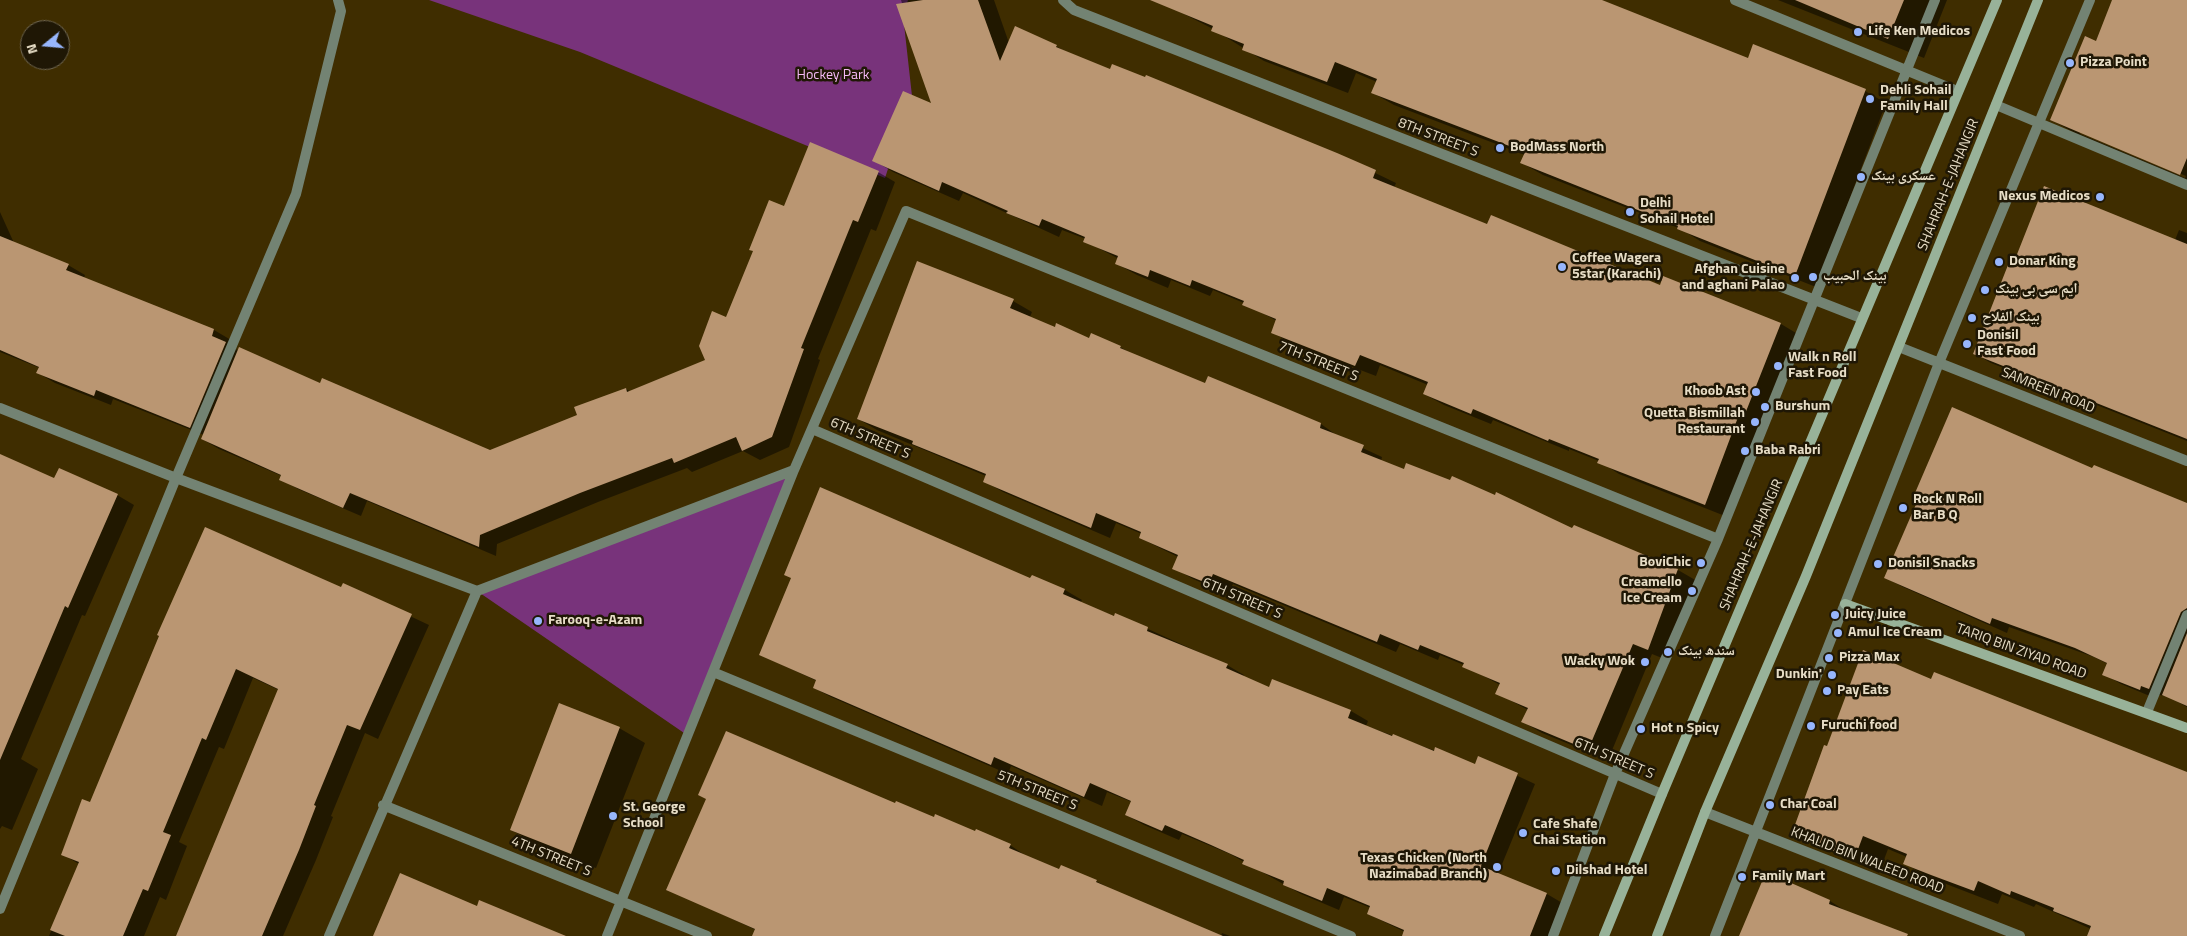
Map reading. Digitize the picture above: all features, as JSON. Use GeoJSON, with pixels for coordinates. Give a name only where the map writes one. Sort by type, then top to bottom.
{"type":"FeatureCollection","features":[{"type":"Feature","properties":{"kind":"main road","name":"SHAHRAH-E-JAHANGIR"},"geometry":{"type":"LineString","coordinates":[[1604,936],[1861,318],[1997,0]]}},
{"type":"Feature","properties":{"kind":"main road","name":"SHAHRAH-E-JAHANGIR"},"geometry":{"type":"LineString","coordinates":[[1657,936],[1705,812],[1806,576],[2038,0]]}},
{"type":"Feature","properties":{"kind":"main road","name":"TARIQ BIN ZIYAD ROAD"},"geometry":{"type":"LineString","coordinates":[[1845,604],[2187,728]]}},
{"type":"Feature","properties":{"kind":"street"},"geometry":{"type":"LineString","coordinates":[[0,909],[176,478],[296,194],[341,12],[338,0]]}},
{"type":"Feature","properties":{"kind":"street","name":"8TH STREET S"},"geometry":{"type":"LineString","coordinates":[[1063,0],[1074,10],[1861,318]]}},
{"type":"Feature","properties":{"kind":"street"},"geometry":{"type":"LineString","coordinates":[[1735,0],[1957,91]]}},
{"type":"Feature","properties":{"kind":"street"},"geometry":{"type":"LineString","coordinates":[[1553,936],[1615,774],[1718,539],[1935,0]]}},
{"type":"Feature","properties":{"kind":"street"},"geometry":{"type":"LineString","coordinates":[[1715,936],[1939,363],[2037,122],[2090,0]]}},
{"type":"Feature","properties":{"kind":"street"},"geometry":{"type":"LineString","coordinates":[[1996,104],[2187,185]]}},
{"type":"Feature","properties":{"kind":"street","name":"7TH STREET S"},"geometry":{"type":"LineString","coordinates":[[812,429],[906,211],[1718,539]]}},
{"type":"Feature","properties":{"kind":"street","name":"SAMREEN ROAD"},"geometry":{"type":"LineString","coordinates":[[1899,347],[2187,461]]}},
{"type":"Feature","properties":{"kind":"street"},"geometry":{"type":"LineString","coordinates":[[0,408],[176,478],[477,591],[794,470]]}},
{"type":"Feature","properties":{"kind":"street"},"geometry":{"type":"LineString","coordinates":[[607,936],[712,672],[812,429]]}},
{"type":"Feature","properties":{"kind":"street","name":"6TH STREET S"},"geometry":{"type":"LineString","coordinates":[[812,429],[1662,794]]}},
{"type":"Feature","properties":{"kind":"street"},"geometry":{"type":"LineString","coordinates":[[329,936],[383,805],[477,591]]}},
{"type":"Feature","properties":{"kind":"street"},"geometry":{"type":"LineString","coordinates":[[2147,712],[2187,615]]}},
{"type":"Feature","properties":{"kind":"street","name":"5TH STREET S"},"geometry":{"type":"LineString","coordinates":[[712,672],[1351,936]]}},
{"type":"Feature","properties":{"kind":"street","name":"4TH STREET S"},"geometry":{"type":"LineString","coordinates":[[383,805],[707,936]]}},
{"type":"Feature","properties":{"kind":"street","name":"KHALID BIN WALEED ROAD"},"geometry":{"type":"LineString","coordinates":[[1705,812],[2020,936]]}},
{"type":"Feature","properties":{"kind":"green space","name":"Hockey Park"},"geometry":{"type":"Polygon","coordinates":[[[429,0],[908,0],[903,15],[912,96],[885,178],[580,52],[429,0]]]}},
{"type":"Feature","properties":{"kind":"green space"},"geometry":{"type":"Polygon","coordinates":[[[794,470],[687,735],[477,591],[794,470]]]}},
{"type":"Feature","properties":{"kind":"building"},"geometry":{"type":"Polygon","coordinates":[[[923,0],[978,0],[1000,61],[1015,26],[1057,45],[1056,47],[1110,69],[1112,64],[1145,77],[1146,75],[1337,153],[1376,170],[1373,178],[1487,224],[1491,215],[1660,285],[1663,276],[1781,323],[1745,414],[1740,412],[1705,505],[1597,463],[1599,459],[1549,439],[1548,441],[1473,409],[1471,414],[1423,394],[1428,382],[1360,355],[1355,366],[1271,333],[1276,319],[1242,305],[1244,301],[1192,280],[1190,286],[1150,270],[1148,277],[1115,264],[1118,256],[1083,242],[1085,237],[1042,219],[1039,226],[1006,213],[1008,211],[942,182],[939,191],[872,161],[903,91],[931,103],[896,4],[923,0]]]}},
{"type":"Feature","properties":{"kind":"building"},"geometry":{"type":"Polygon","coordinates":[[[1150,0],[1602,0],[1748,58],[1753,44],[1866,89],[1795,276],[1677,229],[1678,226],[1520,163],[1525,152],[1371,93],[1377,79],[1335,62],[1327,82],[1242,50],[1244,44],[1211,31],[1213,26],[1150,0]]]}},
{"type":"Feature","properties":{"kind":"building"},"geometry":{"type":"Polygon","coordinates":[[[1795,0],[1904,0],[1888,39],[1795,0]]]}},
{"type":"Feature","properties":{"kind":"building"},"geometry":{"type":"Polygon","coordinates":[[[2112,0],[2187,0],[2187,158],[2180,175],[2050,120],[2085,36],[2096,41],[2112,0]]]}},
{"type":"Feature","properties":{"kind":"building"},"geometry":{"type":"Polygon","coordinates":[[[810,142],[879,171],[858,222],[853,220],[801,348],[804,349],[772,437],[742,451],[736,437],[674,463],[672,458],[580,493],[480,535],[479,547],[350,493],[343,508],[279,480],[281,475],[201,439],[239,347],[320,383],[322,378],[490,450],[577,415],[574,407],[626,388],[627,392],[705,360],[699,346],[712,311],[726,317],[753,251],[749,250],[769,200],[784,206],[810,142]]]}},
{"type":"Feature","properties":{"kind":"building"},"geometry":{"type":"Polygon","coordinates":[[[2044,186],[2187,244],[2187,439],[1973,354],[2008,265],[2012,267],[2044,186]]]}},
{"type":"Feature","properties":{"kind":"building"},"geometry":{"type":"Polygon","coordinates":[[[0,236],[69,264],[66,270],[214,329],[212,336],[226,342],[190,428],[96,390],[94,396],[36,373],[39,367],[0,350],[0,236]]]}},
{"type":"Feature","properties":{"kind":"building"},"geometry":{"type":"Polygon","coordinates":[[[917,261],[1014,299],[1010,308],[1055,327],[1056,323],[1089,338],[1091,333],[1121,346],[1120,348],[1205,383],[1208,376],[1321,423],[1320,428],[1364,445],[1361,452],[1404,469],[1406,463],[1450,480],[1452,476],[1495,495],[1496,492],[1572,528],[1574,525],[1678,569],[1648,650],[1633,644],[1588,750],[1521,722],[1528,708],[1495,694],[1500,683],[1462,667],[1464,663],[1420,645],[1418,650],[1380,634],[1377,642],[1213,574],[1209,584],[1172,569],[1178,555],[1139,538],[1141,532],[1096,513],[1091,528],[983,482],[986,474],[912,444],[913,441],[857,419],[917,261]]]}},
{"type":"Feature","properties":{"kind":"building"},"geometry":{"type":"Polygon","coordinates":[[[1952,407],[2092,468],[2094,465],[2187,503],[2187,608],[2181,612],[2149,689],[2141,686],[2140,690],[2102,675],[2107,663],[2075,648],[1992,618],[1990,624],[1884,578],[1920,495],[1915,493],[1952,407]]]}},
{"type":"Feature","properties":{"kind":"building"},"geometry":{"type":"Polygon","coordinates":[[[0,454],[54,478],[59,468],[118,494],[68,608],[65,606],[0,760],[0,454]]]}},
{"type":"Feature","properties":{"kind":"building"},"geometry":{"type":"Polygon","coordinates":[[[820,487],[1030,578],[1032,575],[1065,589],[1063,594],[1114,616],[1115,613],[1148,627],[1147,631],[1228,664],[1226,668],[1269,687],[1272,679],[1351,710],[1348,718],[1392,736],[1393,734],[1434,751],[1435,747],[1475,764],[1478,756],[1518,773],[1481,866],[1547,893],[1530,936],[1402,936],[1404,930],[1367,914],[1370,906],[1327,888],[1322,901],[1283,885],[1284,881],[1242,864],[1244,860],[1211,845],[1165,825],[1162,831],[1125,815],[1131,801],[1090,783],[1084,797],[994,757],[991,765],[813,688],[816,680],[759,655],[791,578],[784,575],[820,487]]]}},
{"type":"Feature","properties":{"kind":"building"},"geometry":{"type":"Polygon","coordinates":[[[205,527],[341,587],[343,583],[412,614],[360,730],[347,725],[314,805],[316,806],[299,850],[262,936],[176,936],[278,689],[236,669],[206,740],[202,738],[163,832],[171,835],[148,891],[143,889],[123,936],[65,936],[50,930],[79,862],[61,855],[82,799],[90,802],[159,636],[157,635],[205,527]]]}},
{"type":"Feature","properties":{"kind":"building"},"geometry":{"type":"Polygon","coordinates":[[[2187,633],[2187,706],[2162,695],[2187,633]]]}},
{"type":"Feature","properties":{"kind":"building"},"geometry":{"type":"Polygon","coordinates":[[[1863,650],[1931,679],[1934,672],[2187,772],[2187,936],[2087,936],[2091,926],[2053,911],[2054,908],[2011,891],[2010,895],[1978,881],[1974,891],[1931,875],[1903,864],[1907,854],[1863,836],[1854,860],[1792,833],[1824,745],[1827,746],[1863,650]]]}},
{"type":"Feature","properties":{"kind":"building"},"geometry":{"type":"Polygon","coordinates":[[[559,703],[620,727],[571,854],[510,830],[559,703]]]}},
{"type":"Feature","properties":{"kind":"building"},"geometry":{"type":"Polygon","coordinates":[[[726,731],[895,803],[896,801],[934,817],[935,814],[975,831],[976,829],[1011,844],[1009,848],[1059,869],[1061,865],[1097,880],[1096,882],[1223,936],[752,936],[755,929],[666,890],[706,799],[698,795],[726,731]]]}},
{"type":"Feature","properties":{"kind":"building"},"geometry":{"type":"Polygon","coordinates":[[[1766,872],[1830,900],[1829,904],[1908,934],[1907,936],[1739,936],[1766,872]]]}},
{"type":"Feature","properties":{"kind":"building"},"geometry":{"type":"Polygon","coordinates":[[[400,873],[477,906],[479,900],[566,936],[373,936],[400,873]]]}},
{"type":"Feature","properties":{"kind":"place","name":"Life Ken Medicos"},"geometry":{"type":"Point","coordinates":[1858,32]}},
{"type":"Feature","properties":{"kind":"place","name":"Pizza Point"},"geometry":{"type":"Point","coordinates":[2070,63]}},
{"type":"Feature","properties":{"kind":"place","name":"Dehli Sohail Family Hall"},"geometry":{"type":"Point","coordinates":[1870,99]}},
{"type":"Feature","properties":{"kind":"place","name":"BodMass North"},"geometry":{"type":"Point","coordinates":[1500,148]}},
{"type":"Feature","properties":{"kind":"place","name":"عسکری بینک"},"geometry":{"type":"Point","coordinates":[1861,177]}},
{"type":"Feature","properties":{"kind":"place","name":"Nexus Medicos"},"geometry":{"type":"Point","coordinates":[2100,197]}},
{"type":"Feature","properties":{"kind":"place","name":"Delhi Sohail Hotel"},"geometry":{"type":"Point","coordinates":[1630,212]}},
{"type":"Feature","properties":{"kind":"place","name":"Donar King"},"geometry":{"type":"Point","coordinates":[1999,262]}},
{"type":"Feature","properties":{"kind":"place","name":"Coffee Wagera 5star (Karachi)"},"geometry":{"type":"Point","coordinates":[1562,267]}},
{"type":"Feature","properties":{"kind":"place","name":"بينک الحبيب"},"geometry":{"type":"Point","coordinates":[1813,277]}},
{"type":"Feature","properties":{"kind":"place","name":"Afghan Cuisine and aghani Palao"},"geometry":{"type":"Point","coordinates":[1795,278]}},
{"type":"Feature","properties":{"kind":"place","name":"ایم سی بی بینک"},"geometry":{"type":"Point","coordinates":[1985,290]}},
{"type":"Feature","properties":{"kind":"place","name":"بینک الفلاح"},"geometry":{"type":"Point","coordinates":[1972,318]}},
{"type":"Feature","properties":{"kind":"place","name":"Donisil Fast Food"},"geometry":{"type":"Point","coordinates":[1967,344]}},
{"type":"Feature","properties":{"kind":"place","name":"Walk n Roll Fast Food"},"geometry":{"type":"Point","coordinates":[1778,366]}},
{"type":"Feature","properties":{"kind":"place","name":"Khoob Ast"},"geometry":{"type":"Point","coordinates":[1756,392]}},
{"type":"Feature","properties":{"kind":"place","name":"Burshum"},"geometry":{"type":"Point","coordinates":[1765,407]}},
{"type":"Feature","properties":{"kind":"place","name":"Quetta Bismillah Restaurant"},"geometry":{"type":"Point","coordinates":[1755,422]}},
{"type":"Feature","properties":{"kind":"place","name":"Baba Rabri"},"geometry":{"type":"Point","coordinates":[1745,451]}},
{"type":"Feature","properties":{"kind":"place","name":"Rock N Roll Bar B Q"},"geometry":{"type":"Point","coordinates":[1903,508]}},
{"type":"Feature","properties":{"kind":"place","name":"BoviChic"},"geometry":{"type":"Point","coordinates":[1701,563]}},
{"type":"Feature","properties":{"kind":"place","name":"Donisil Snacks"},"geometry":{"type":"Point","coordinates":[1878,564]}},
{"type":"Feature","properties":{"kind":"place","name":"Creamello Ice Cream"},"geometry":{"type":"Point","coordinates":[1692,591]}},
{"type":"Feature","properties":{"kind":"place","name":"Juicy Juice"},"geometry":{"type":"Point","coordinates":[1835,615]}},
{"type":"Feature","properties":{"kind":"place","name":"Farooq-e-Azam"},"geometry":{"type":"Point","coordinates":[538,621]}},
{"type":"Feature","properties":{"kind":"place","name":"Amul Ice Cream"},"geometry":{"type":"Point","coordinates":[1838,633]}},
{"type":"Feature","properties":{"kind":"place","name":"سندھ بینک"},"geometry":{"type":"Point","coordinates":[1668,652]}},
{"type":"Feature","properties":{"kind":"place","name":"Pizza Max"},"geometry":{"type":"Point","coordinates":[1829,658]}},
{"type":"Feature","properties":{"kind":"place","name":"Wacky Wok"},"geometry":{"type":"Point","coordinates":[1645,662]}},
{"type":"Feature","properties":{"kind":"place","name":"Dunkin'"},"geometry":{"type":"Point","coordinates":[1832,675]}},
{"type":"Feature","properties":{"kind":"place","name":"Pay Eats"},"geometry":{"type":"Point","coordinates":[1827,691]}},
{"type":"Feature","properties":{"kind":"place","name":"Furuchi food"},"geometry":{"type":"Point","coordinates":[1811,726]}},
{"type":"Feature","properties":{"kind":"place","name":"Hot n Spicy"},"geometry":{"type":"Point","coordinates":[1641,729]}},
{"type":"Feature","properties":{"kind":"place","name":"Char Coal"},"geometry":{"type":"Point","coordinates":[1770,805]}},
{"type":"Feature","properties":{"kind":"place","name":"St. George School"},"geometry":{"type":"Point","coordinates":[613,816]}},
{"type":"Feature","properties":{"kind":"place","name":"Cafe Shafe Chai Station"},"geometry":{"type":"Point","coordinates":[1523,833]}},
{"type":"Feature","properties":{"kind":"place","name":"Texas Chicken (North Nazimabad Branch)"},"geometry":{"type":"Point","coordinates":[1497,867]}},
{"type":"Feature","properties":{"kind":"place","name":"Dilshad Hotel"},"geometry":{"type":"Point","coordinates":[1556,871]}},
{"type":"Feature","properties":{"kind":"place","name":"Family Mart"},"geometry":{"type":"Point","coordinates":[1742,877]}}]}
